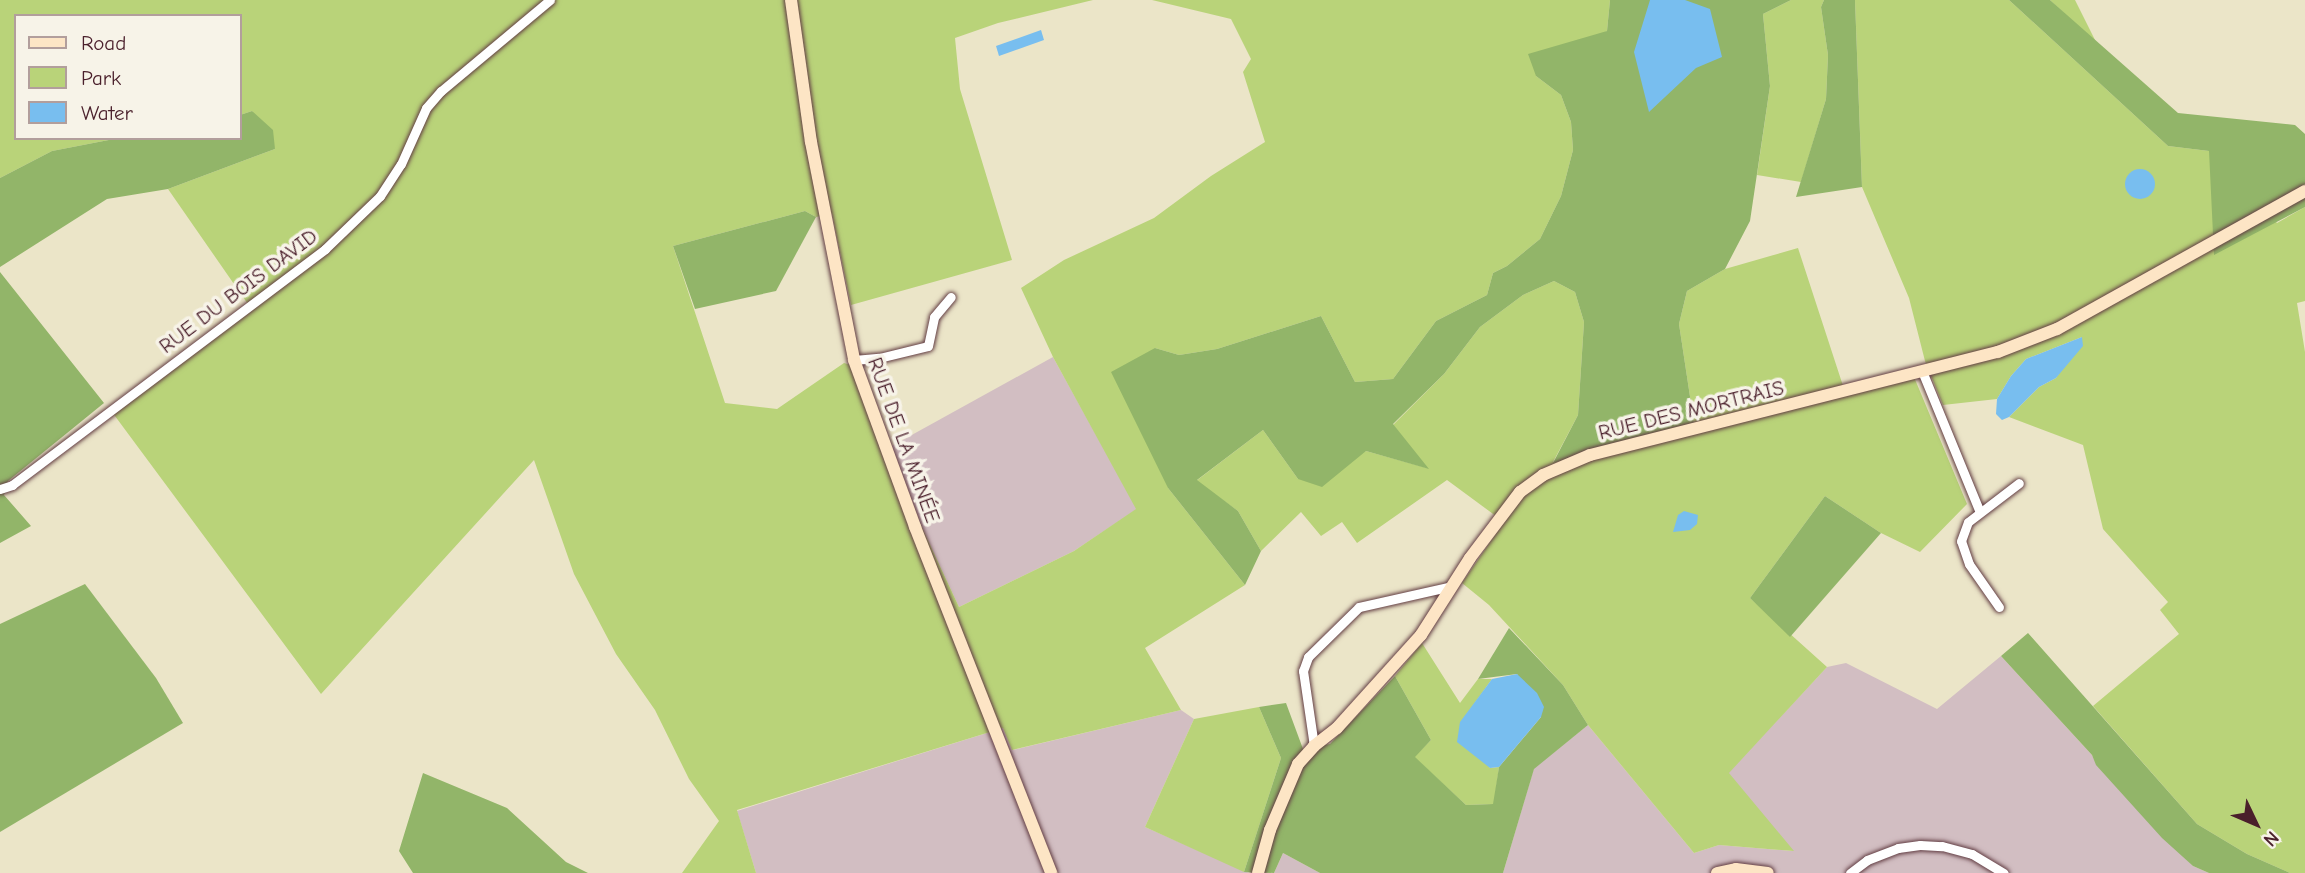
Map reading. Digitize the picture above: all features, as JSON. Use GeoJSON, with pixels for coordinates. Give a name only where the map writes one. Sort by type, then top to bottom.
{"type":"FeatureCollection","features":[{"type":"Feature","properties":{"kind":"street","name":"RUE DU BOIS DAVID"},"geometry":{"type":"LineString","coordinates":[[0,489],[12,485],[325,249],[380,196],[401,164],[426,108],[441,91],[550,0]]}},
{"type":"Feature","properties":{"kind":"street","name":"RUE DE LA MINÉE"},"geometry":{"type":"LineString","coordinates":[[792,0],[811,142],[853,360],[915,527],[1051,873]]}},
{"type":"Feature","properties":{"kind":"street","name":"RUE DES MORTRAIS"},"geometry":{"type":"LineString","coordinates":[[1258,873],[1290,777],[1314,746],[1337,728],[1414,642],[1520,492],[1543,475],[1566,464],[1631,444],[1998,352],[2057,329],[2305,191]]}},
{"type":"Feature","properties":{"kind":"street"},"geometry":{"type":"LineString","coordinates":[[853,360],[905,353],[928,346],[934,317],[951,297]]}},
{"type":"Feature","properties":{"kind":"street"},"geometry":{"type":"LineString","coordinates":[[1922,371],[1979,510]]}},
{"type":"Feature","properties":{"kind":"street"},"geometry":{"type":"LineString","coordinates":[[1999,607],[1969,564],[1961,541],[1968,522],[1979,510],[2018,483]]}},
{"type":"Feature","properties":{"kind":"street"},"geometry":{"type":"LineString","coordinates":[[1314,746],[1303,671],[1308,657],[1359,607],[1452,586]]}},
{"type":"Feature","properties":{"kind":"street"},"geometry":{"type":"LineString","coordinates":[[1850,873],[1867,860],[1898,848],[1920,845],[1942,846],[1972,854],[2004,873]]}},
{"type":"Feature","properties":{"kind":"street"},"geometry":{"type":"LineString","coordinates":[[1717,873],[1736,869],[1768,873]]}},
{"type":"Feature","properties":{"kind":"shaded area"},"geometry":{"type":"Polygon","coordinates":[[[1053,357],[1137,509],[1074,551],[959,607],[920,523],[890,447],[1053,357]]]}},
{"type":"Feature","properties":{"kind":"shaded area"},"geometry":{"type":"Polygon","coordinates":[[[2001,656],[2092,755],[2097,765],[2193,866],[2209,873],[1503,873],[1534,768],[1588,725],[1694,853],[1719,845],[1793,851],[1728,773],[1827,667],[1846,663],[1937,709],[2001,656]]]}},
{"type":"Feature","properties":{"kind":"shaded area"},"geometry":{"type":"Polygon","coordinates":[[[1181,710],[1194,719],[1145,827],[1249,873],[756,873],[737,811],[1003,728],[1013,750],[1181,710]]]}},
{"type":"Feature","properties":{"kind":"shaded area"},"geometry":{"type":"Polygon","coordinates":[[[1283,853],[1320,873],[1274,873],[1283,853]]]}},
{"type":"Feature","properties":{"kind":"green space"},"geometry":{"type":"Polygon","coordinates":[[[0,0],[1093,0],[998,23],[955,38],[960,89],[1012,260],[851,305],[832,214],[816,217],[805,211],[673,246],[725,403],[777,409],[844,363],[861,368],[920,523],[959,607],[1074,551],[1136,509],[1053,357],[1021,288],[1064,260],[1154,218],[1211,176],[1265,142],[1243,72],[1251,59],[1231,19],[1152,0],[1610,0],[1607,31],[1536,76],[1561,95],[1571,122],[1573,150],[1561,196],[1540,239],[1507,266],[1493,273],[1487,295],[1436,321],[1393,379],[1355,382],[1321,316],[1217,349],[1179,355],[1155,348],[1168,488],[1245,585],[1145,648],[1181,710],[1012,750],[1003,728],[737,810],[756,873],[682,873],[719,821],[689,779],[655,710],[616,654],[574,574],[534,460],[321,694],[112,412],[252,310],[168,189],[275,149],[252,111],[242,114],[242,14],[14,14],[14,140],[109,140],[52,151],[0,178],[0,0]]]}},
{"type":"Feature","properties":{"kind":"green space"},"geometry":{"type":"Polygon","coordinates":[[[1610,0],[1791,0],[1763,14],[1770,86],[1750,221],[1725,269],[1687,291],[1679,324],[1694,423],[1553,463],[1578,415],[1584,322],[1575,292],[1554,281],[1523,295],[1480,327],[1444,374],[1393,424],[1429,469],[1366,451],[1322,487],[1298,479],[1263,430],[1197,480],[1238,511],[1261,551],[1245,585],[1168,488],[1111,372],[1155,348],[1179,355],[1217,349],[1321,316],[1355,382],[1393,379],[1436,321],[1487,295],[1493,273],[1507,266],[1540,239],[1561,196],[1573,150],[1571,122],[1561,95],[1536,76],[1528,54],[1607,31],[1610,0]]]}},
{"type":"Feature","properties":{"kind":"green space"},"geometry":{"type":"Polygon","coordinates":[[[1791,0],[1824,0],[1821,7],[1828,55],[1826,99],[1801,182],[1757,175],[1770,86],[1763,14],[1791,0]]]}},
{"type":"Feature","properties":{"kind":"green space"},"geometry":{"type":"Polygon","coordinates":[[[1824,0],[1855,0],[1862,187],[1796,197],[1826,99],[1828,55],[1821,7],[1824,0]]]}},
{"type":"Feature","properties":{"kind":"green space"},"geometry":{"type":"Polygon","coordinates":[[[1855,0],[2009,0],[2168,146],[2209,151],[2277,223],[2305,207],[2305,301],[2297,303],[2305,352],[2305,873],[2290,873],[2247,854],[2197,824],[2093,706],[2179,634],[2160,610],[2168,602],[2103,529],[2083,445],[2009,417],[2039,387],[2056,378],[2082,337],[2026,359],[2011,376],[1997,399],[1943,405],[1925,361],[1909,298],[1862,187],[1855,0]]]}},
{"type":"Feature","properties":{"kind":"green space"},"geometry":{"type":"Polygon","coordinates":[[[2009,0],[2050,0],[2178,113],[2295,125],[2305,134],[2305,207],[2214,255],[2209,151],[2168,146],[2009,0]]]}},
{"type":"Feature","properties":{"kind":"green space"},"geometry":{"type":"Polygon","coordinates":[[[2050,0],[2075,0],[2097,44],[2050,0]]]}},
{"type":"Feature","properties":{"kind":"green space"},"geometry":{"type":"Polygon","coordinates":[[[252,111],[273,130],[275,149],[168,189],[107,199],[0,267],[0,178],[52,151],[109,140],[242,140],[242,114],[252,111]]]}},
{"type":"Feature","properties":{"kind":"green space"},"geometry":{"type":"Polygon","coordinates":[[[805,211],[816,217],[776,291],[695,309],[673,246],[805,211]]]}},
{"type":"Feature","properties":{"kind":"green space"},"geometry":{"type":"Polygon","coordinates":[[[1798,248],[1846,395],[1914,377],[1967,504],[1920,552],[1881,533],[1825,496],[1750,598],[1827,667],[1729,773],[1794,851],[1719,845],[1694,853],[1588,725],[1563,685],[1489,605],[1462,583],[1504,522],[1447,480],[1357,543],[1342,522],[1321,536],[1301,512],[1261,551],[1238,511],[1196,481],[1263,430],[1298,479],[1366,451],[1427,468],[1393,425],[1444,374],[1480,327],[1523,295],[1554,281],[1575,292],[1584,322],[1578,415],[1553,462],[1694,423],[1679,324],[1687,291],[1725,269],[1798,248]]]}},
{"type":"Feature","properties":{"kind":"green space"},"geometry":{"type":"Polygon","coordinates":[[[0,272],[104,403],[8,481],[4,495],[31,526],[0,543],[0,272]]]}},
{"type":"Feature","properties":{"kind":"green space"},"geometry":{"type":"Polygon","coordinates":[[[1825,496],[1881,533],[1790,637],[1750,598],[1825,496]]]}},
{"type":"Feature","properties":{"kind":"green space"},"geometry":{"type":"Polygon","coordinates":[[[85,584],[156,678],[183,723],[0,832],[0,624],[85,584]]]}},
{"type":"Feature","properties":{"kind":"green space"},"geometry":{"type":"Polygon","coordinates":[[[1509,628],[1563,685],[1588,725],[1534,769],[1503,873],[1320,873],[1283,853],[1274,873],[1244,872],[1281,758],[1259,707],[1286,703],[1303,749],[1330,744],[1395,676],[1431,740],[1415,757],[1466,805],[1493,804],[1499,767],[1541,717],[1517,674],[1478,679],[1509,628]]]}},
{"type":"Feature","properties":{"kind":"green space"},"geometry":{"type":"Polygon","coordinates":[[[2028,633],[2197,824],[2247,854],[2290,873],[2209,873],[2193,866],[2162,838],[2096,765],[2092,755],[2001,656],[2028,633]]]}},
{"type":"Feature","properties":{"kind":"green space"},"geometry":{"type":"Polygon","coordinates":[[[1422,643],[1460,703],[1478,679],[1492,679],[1461,722],[1490,768],[1499,767],[1494,804],[1466,805],[1414,757],[1431,740],[1395,676],[1422,643]]]}},
{"type":"Feature","properties":{"kind":"green space"},"geometry":{"type":"Polygon","coordinates":[[[1259,707],[1281,758],[1244,872],[1145,827],[1194,719],[1259,707]]]}},
{"type":"Feature","properties":{"kind":"green space"},"geometry":{"type":"Polygon","coordinates":[[[423,773],[507,808],[566,862],[588,873],[413,873],[399,851],[423,773]]]}},
{"type":"Feature","properties":{"kind":"water"},"geometry":{"type":"Polygon","coordinates":[[[1650,0],[1685,0],[1710,9],[1722,57],[1696,68],[1649,112],[1634,52],[1650,0]]]}},
{"type":"Feature","properties":{"kind":"water"},"geometry":{"type":"Polygon","coordinates":[[[1041,30],[1044,40],[999,56],[996,46],[1041,30]]]}},
{"type":"Feature","properties":{"kind":"water"},"geometry":{"type":"Polygon","coordinates":[[[2140,169],[2146,170],[2154,178],[2154,190],[2146,198],[2140,199],[2134,198],[2126,190],[2125,184],[2126,178],[2134,170],[2140,169]]]}},
{"type":"Feature","properties":{"kind":"water"},"geometry":{"type":"Polygon","coordinates":[[[2082,337],[2083,346],[2056,378],[2039,387],[2009,417],[2002,420],[1996,414],[1997,399],[2011,376],[2026,359],[2082,337]]]}},
{"type":"Feature","properties":{"kind":"water"},"geometry":{"type":"Polygon","coordinates":[[[1684,511],[1698,515],[1697,524],[1690,530],[1673,532],[1678,515],[1684,511]]]}},
{"type":"Feature","properties":{"kind":"water"},"geometry":{"type":"Polygon","coordinates":[[[1517,674],[1537,693],[1544,707],[1541,717],[1499,767],[1490,768],[1457,742],[1460,722],[1492,679],[1517,674]]]}}]}
